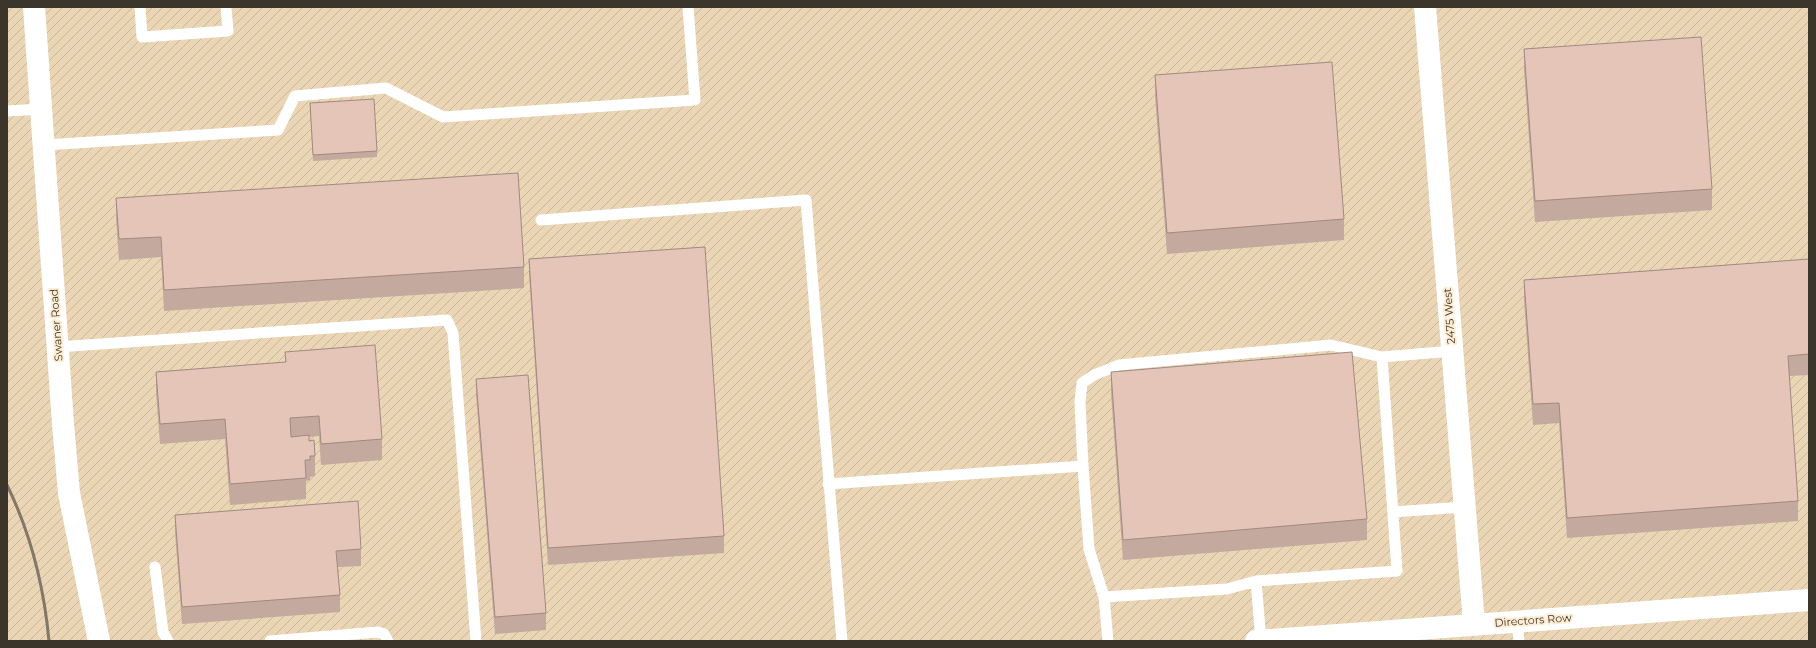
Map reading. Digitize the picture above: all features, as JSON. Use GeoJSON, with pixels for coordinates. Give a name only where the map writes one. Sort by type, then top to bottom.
{"type":"FeatureCollection","features":[{"type":"Feature","properties":{"kind":"street","name":"Swaner Road"},"geometry":{"type":"LineString","coordinates":[[34,7],[45,145],[57,347],[69,493],[99,641]]}},
{"type":"Feature","properties":{"kind":"street","name":"2475 West"},"geometry":{"type":"LineString","coordinates":[[1425,7],[1474,624]]}},
{"type":"Feature","properties":{"kind":"street","name":"Directors Row"},"geometry":{"type":"LineString","coordinates":[[1256,641],[1474,624],[1518,631],[1809,600]]}},
{"type":"Feature","properties":{"kind":"lane"},"geometry":{"type":"LineString","coordinates":[[140,7],[142,38],[228,32],[226,7]]}},
{"type":"Feature","properties":{"kind":"lane"},"geometry":{"type":"LineString","coordinates":[[45,145],[278,130],[295,96],[386,88],[444,117],[695,100],[688,7]]}},
{"type":"Feature","properties":{"kind":"lane"},"geometry":{"type":"LineString","coordinates":[[7,111],[42,109]]}},
{"type":"Feature","properties":{"kind":"lane"},"geometry":{"type":"LineString","coordinates":[[541,220],[806,200],[842,641]]}},
{"type":"Feature","properties":{"kind":"lane"},"geometry":{"type":"LineString","coordinates":[[57,347],[447,320],[453,333],[476,641]]}},
{"type":"Feature","properties":{"kind":"lane"},"geometry":{"type":"LineString","coordinates":[[1108,641],[1104,597],[1089,549],[1080,402],[1082,383],[1094,375],[1119,365],[1331,345],[1382,358],[1452,351]]}},
{"type":"Feature","properties":{"kind":"lane"},"geometry":{"type":"LineString","coordinates":[[1104,597],[1226,589],[1256,581],[1397,571],[1382,358]]}},
{"type":"Feature","properties":{"kind":"lane"},"geometry":{"type":"LineString","coordinates":[[828,484],[1083,466]]}},
{"type":"Feature","properties":{"kind":"lane"},"geometry":{"type":"LineString","coordinates":[[1393,512],[1464,507]]}},
{"type":"Feature","properties":{"kind":"lane"},"geometry":{"type":"LineString","coordinates":[[155,567],[163,632],[168,641]]}},
{"type":"Feature","properties":{"kind":"lane"},"geometry":{"type":"LineString","coordinates":[[1256,581],[1261,641]]}},
{"type":"Feature","properties":{"kind":"lane"},"geometry":{"type":"LineString","coordinates":[[270,641],[378,632],[384,634],[388,641]]}},
{"type":"Feature","properties":{"kind":"shaded area"},"geometry":{"type":"Polygon","coordinates":[[[7,7],[1809,7],[1809,641],[7,641],[7,7]]]}},
{"type":"Feature","properties":{"kind":"building"},"geometry":{"type":"Polygon","coordinates":[[[1701,37],[1712,189],[1535,201],[1524,49],[1701,37]]]}},
{"type":"Feature","properties":{"kind":"building"},"geometry":{"type":"Polygon","coordinates":[[[1332,62],[1344,219],[1167,233],[1155,75],[1332,62]]]}},
{"type":"Feature","properties":{"kind":"building"},"geometry":{"type":"Polygon","coordinates":[[[374,99],[377,151],[313,155],[310,103],[374,99]]]}},
{"type":"Feature","properties":{"kind":"building"},"geometry":{"type":"Polygon","coordinates":[[[518,173],[524,267],[164,290],[161,237],[119,239],[116,198],[518,173]]]}},
{"type":"Feature","properties":{"kind":"building"},"geometry":{"type":"Polygon","coordinates":[[[705,247],[724,536],[548,548],[529,259],[705,247]]]}},
{"type":"Feature","properties":{"kind":"building"},"geometry":{"type":"Polygon","coordinates":[[[1809,259],[1809,354],[1788,356],[1798,501],[1567,518],[1559,403],[1533,404],[1524,280],[1809,259]]]}},
{"type":"Feature","properties":{"kind":"building"},"geometry":{"type":"Polygon","coordinates":[[[375,345],[382,439],[321,444],[319,416],[290,418],[291,437],[309,435],[309,441],[314,440],[315,456],[310,456],[310,460],[305,460],[306,478],[230,484],[225,419],[160,424],[156,372],[286,362],[285,352],[375,345]]]}},
{"type":"Feature","properties":{"kind":"building"},"geometry":{"type":"Polygon","coordinates":[[[1352,352],[1367,519],[1123,540],[1111,372],[1352,352]]]}},
{"type":"Feature","properties":{"kind":"building"},"geometry":{"type":"Polygon","coordinates":[[[528,375],[546,613],[495,617],[476,379],[528,375]]]}},
{"type":"Feature","properties":{"kind":"building"},"geometry":{"type":"Polygon","coordinates":[[[358,501],[361,549],[336,551],[340,595],[182,607],[175,515],[358,501]]]}},
{"type":"Feature","properties":{"kind":"railway"},"geometry":{"type":"LineString","coordinates":[[7,485],[30,542],[44,601],[49,641]]}}]}
